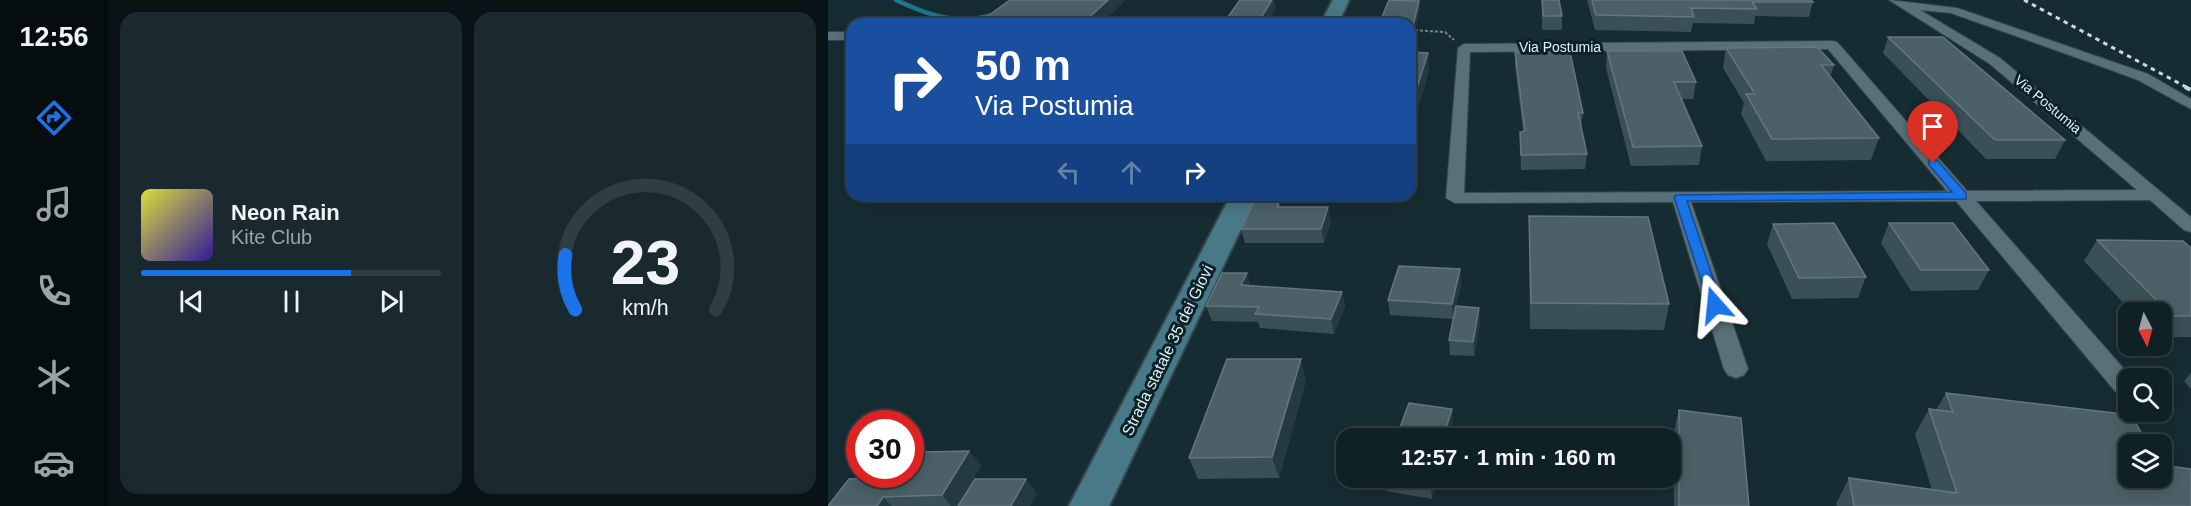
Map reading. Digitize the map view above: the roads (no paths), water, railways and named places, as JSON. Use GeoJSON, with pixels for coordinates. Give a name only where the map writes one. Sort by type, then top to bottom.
{"type":"FeatureCollection","features":[{"type":"Feature","properties":{"kind":"main road"},"geometry":{"type":"LineString","coordinates":[[1332,18],[1341,0]]}},
{"type":"Feature","properties":{"kind":"main road","name":"Strada statale 35 dei Giovi"},"geometry":{"type":"LineString","coordinates":[[1089,506],[1241,201]]}},
{"type":"Feature","properties":{"kind":"street","name":"Via Postumia"},"geometry":{"type":"LineString","coordinates":[[1899,2],[1953,10],[2073,51],[2143,77],[2191,105]]}},
{"type":"Feature","properties":{"kind":"street","name":"Via Postumia"},"geometry":{"type":"LineString","coordinates":[[1899,2],[1995,61],[2191,226]]}},
{"type":"Feature","properties":{"kind":"street"},"geometry":{"type":"LineString","coordinates":[[828,36],[846,36]]}},
{"type":"Feature","properties":{"kind":"street","name":"Via Postumia"},"geometry":{"type":"LineString","coordinates":[[1680,197],[1455,198],[1464,48],[1832,45],[2118,378]]}},
{"type":"Feature","properties":{"kind":"street"},"geometry":{"type":"LineString","coordinates":[[1736,369],[1680,197],[2155,195]]}},
{"type":"Feature","properties":{"kind":"waterway"},"geometry":{"type":"LineString","coordinates":[[896,0],[949,18]]}},
{"type":"Feature","properties":{"kind":"waterway"},"geometry":{"type":"LineString","coordinates":[[980,18],[993,15]]}},
{"type":"Feature","properties":{"kind":"railway"},"geometry":{"type":"LineString","coordinates":[[2024,0],[2188,88]]}},
{"type":"Feature","properties":{"kind":"railway"},"geometry":{"type":"LineString","coordinates":[[2185,87],[2191,90]]}}]}
